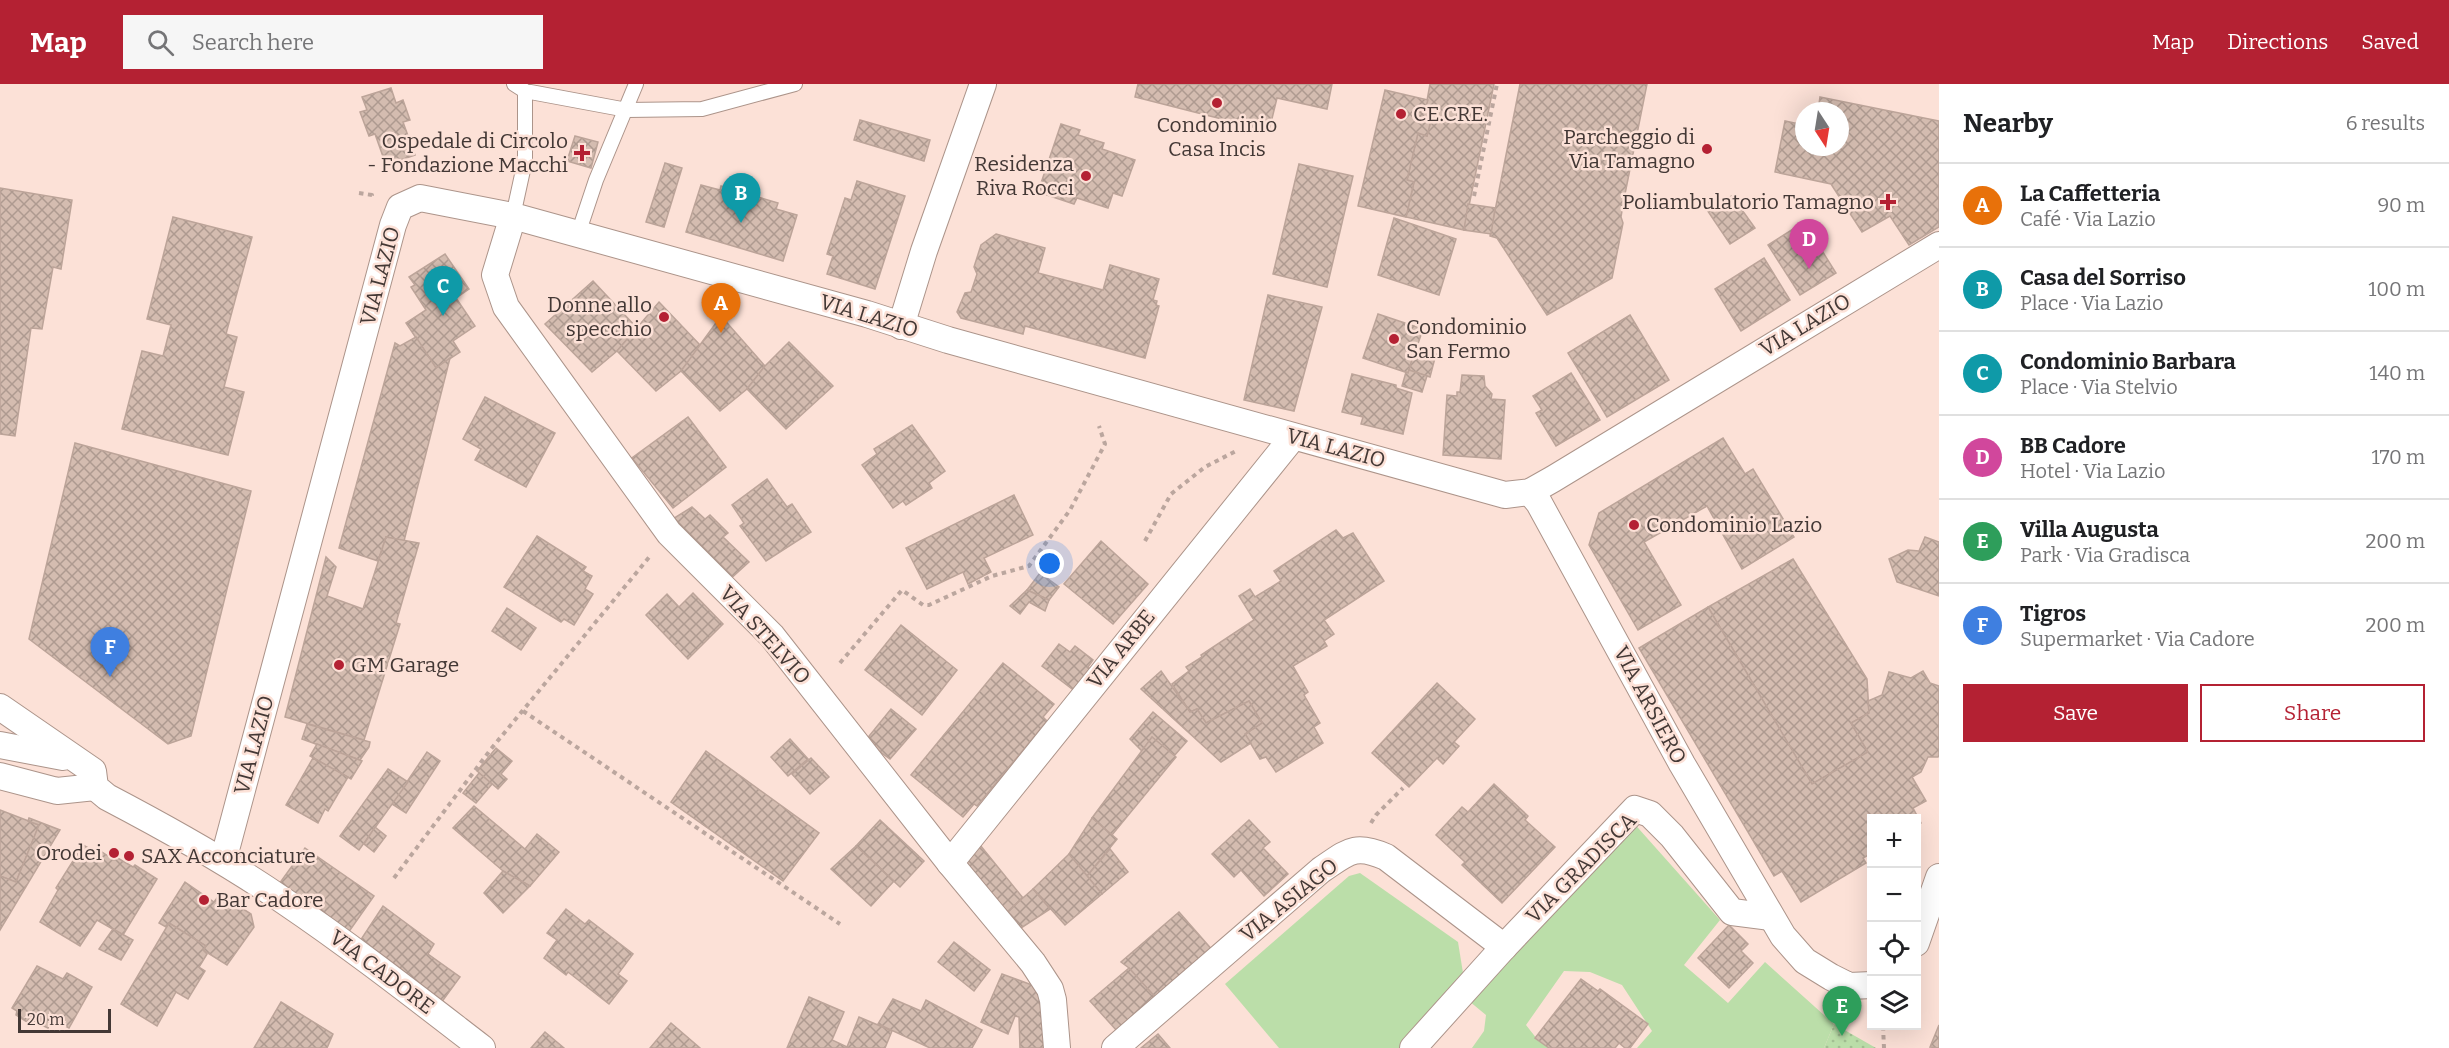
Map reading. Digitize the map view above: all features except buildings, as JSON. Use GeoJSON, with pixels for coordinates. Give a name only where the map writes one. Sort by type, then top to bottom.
{"type":"FeatureCollection","features":[{"type":"Feature","properties":{"kind":"street"},"geometry":{"type":"LineString","coordinates":[[901,326],[924,251],[983,84]]}},
{"type":"Feature","properties":{"kind":"street","name":"VIA LAZIO"},"geometry":{"type":"LineString","coordinates":[[222,861],[393,225],[400,207],[420,198],[513,216],[1505,495],[1530,492],[1939,244]]}},
{"type":"Feature","properties":{"kind":"street","name":"VIA STELVIO"},"geometry":{"type":"LineString","coordinates":[[513,216],[495,275],[506,307],[669,533],[772,636],[950,863],[1033,963],[1050,989],[1057,1048]]}},
{"type":"Feature","properties":{"kind":"street","name":"VIA ARBE"},"geometry":{"type":"LineString","coordinates":[[950,863],[1293,436]]}},
{"type":"Feature","properties":{"kind":"street","name":"VIA ARSIERO"},"geometry":{"type":"LineString","coordinates":[[1530,492],[1539,502],[1682,765],[1771,917]]}},
{"type":"Feature","properties":{"kind":"street","name":"VIA CADORE"},"geometry":{"type":"LineString","coordinates":[[4,713],[93,771],[95,787],[107,797],[222,861],[284,900],[482,1048]]}},
{"type":"Feature","properties":{"kind":"street","name":"VIA CADORE"},"geometry":{"type":"LineString","coordinates":[[0,746],[72,759]]}},
{"type":"Feature","properties":{"kind":"street"},"geometry":{"type":"LineString","coordinates":[[0,776],[57,791],[95,787]]}},
{"type":"Feature","properties":{"kind":"street","name":"VIA GRADISCA"},"geometry":{"type":"LineString","coordinates":[[1413,1048],[1504,947],[1635,809],[1650,814],[1672,836],[1732,912],[1771,917]]}},
{"type":"Feature","properties":{"kind":"street"},"geometry":{"type":"LineString","coordinates":[[1366,850],[1386,857],[1504,947]]}},
{"type":"Feature","properties":{"kind":"street","name":"VIA ASIAGO"},"geometry":{"type":"LineString","coordinates":[[1115,1048],[1321,870],[1351,851],[1366,850]]}},
{"type":"Feature","properties":{"kind":"street"},"geometry":{"type":"LineString","coordinates":[[1921,931],[1939,877]]}},
{"type":"Feature","properties":{"kind":"street"},"geometry":{"type":"LineString","coordinates":[[1771,917],[1783,936],[1805,961],[1849,986],[1867,986]]}},
{"type":"Feature","properties":{"kind":"lane"},"geometry":{"type":"LineString","coordinates":[[578,234],[596,180],[636,84]]}},
{"type":"Feature","properties":{"kind":"lane"},"geometry":{"type":"LineString","coordinates":[[513,216],[525,161],[520,87],[627,110],[702,110],[795,84]]}},
{"type":"Feature","properties":{"kind":"path"},"geometry":{"type":"LineString","coordinates":[[1474,196],[1497,84]]}},
{"type":"Feature","properties":{"kind":"path"},"geometry":{"type":"LineString","coordinates":[[840,663],[902,590],[923,605],[929,605],[992,576],[1029,566],[1070,510],[1105,444],[1099,426]]}},
{"type":"Feature","properties":{"kind":"path"},"geometry":{"type":"LineString","coordinates":[[1145,541],[1171,494],[1206,467],[1244,446]]}},
{"type":"Feature","properties":{"kind":"path"},"geometry":{"type":"LineString","coordinates":[[394,879],[419,842],[523,711],[669,533]]}},
{"type":"Feature","properties":{"kind":"path"},"geometry":{"type":"LineString","coordinates":[[523,711],[840,924]]}},
{"type":"Feature","properties":{"kind":"path"},"geometry":{"type":"LineString","coordinates":[[1366,850],[1367,830],[1376,815],[1403,788]]}},
{"type":"Feature","properties":{"kind":"path"},"geometry":{"type":"LineString","coordinates":[[1883,1030],[1884,1048]]}},
{"type":"Feature","properties":{"kind":"green space"},"geometry":{"type":"Polygon","coordinates":[[[1631,820],[1720,920],[1684,965],[1728,1003],[1765,962],[1834,1024],[1824,1048],[1637,1048],[1652,1031],[1622,985],[1590,972],[1564,971],[1526,1025],[1537,1039],[1549,1048],[1472,1048],[1484,1031],[1486,1015],[1469,1001],[1631,820]]]}},
{"type":"Feature","properties":{"kind":"green space"},"geometry":{"type":"Polygon","coordinates":[[[1360,873],[1458,942],[1463,973],[1406,1048],[1279,1048],[1225,984],[1349,876],[1360,873]]]}},
{"type":"Feature","properties":{"kind":"green space"},"geometry":{"type":"Polygon","coordinates":[[[1834,1024],[1876,1048],[1824,1048],[1834,1024]]]}},
{"type":"Feature","properties":{"kind":"place","name":"Condominio Casa Incis"},"geometry":{"type":"Point","coordinates":[1217,103]}},
{"type":"Feature","properties":{"kind":"place","name":"CE.CRE."},"geometry":{"type":"Point","coordinates":[1401,114]}},
{"type":"Feature","properties":{"kind":"place","name":"Parcheggio di Via Tamagno"},"geometry":{"type":"Point","coordinates":[1707,149]}},
{"type":"Feature","properties":{"kind":"place","name":"Ospedale di Circolo - Fondazione Macchi"},"geometry":{"type":"Point","coordinates":[582,153]}},
{"type":"Feature","properties":{"kind":"place","name":"Residenza Riva Rocci"},"geometry":{"type":"Point","coordinates":[1086,176]}},
{"type":"Feature","properties":{"kind":"place","name":"Poliambulatorio Tamagno"},"geometry":{"type":"Point","coordinates":[1888,202]}},
{"type":"Feature","properties":{"kind":"place","name":"Casa del Sorriso"},"geometry":{"type":"Point","coordinates":[741,223]}},
{"type":"Feature","properties":{"kind":"place","name":"BB Cadore"},"geometry":{"type":"Point","coordinates":[1809,269]}},
{"type":"Feature","properties":{"kind":"place","name":"Condominio Barbara"},"geometry":{"type":"Point","coordinates":[443,316]}},
{"type":"Feature","properties":{"kind":"place","name":"Donne allo specchio"},"geometry":{"type":"Point","coordinates":[664,317]}},
{"type":"Feature","properties":{"kind":"place","name":"La Caffetteria"},"geometry":{"type":"Point","coordinates":[721,333]}},
{"type":"Feature","properties":{"kind":"place","name":"Condominio San Fermo"},"geometry":{"type":"Point","coordinates":[1394,339]}},
{"type":"Feature","properties":{"kind":"place","name":"Condominio Lazio"},"geometry":{"type":"Point","coordinates":[1634,525]}},
{"type":"Feature","properties":{"kind":"place","name":"GM Garage"},"geometry":{"type":"Point","coordinates":[339,665]}},
{"type":"Feature","properties":{"kind":"place","name":"Tigros"},"geometry":{"type":"Point","coordinates":[110,677]}},
{"type":"Feature","properties":{"kind":"place","name":"Orodei"},"geometry":{"type":"Point","coordinates":[114,853]}},
{"type":"Feature","properties":{"kind":"place","name":"SAX Acconciature"},"geometry":{"type":"Point","coordinates":[129,856]}},
{"type":"Feature","properties":{"kind":"place","name":"Bar Cadore"},"geometry":{"type":"Point","coordinates":[204,900]}},
{"type":"Feature","properties":{"kind":"place","name":"Villa Augusta"},"geometry":{"type":"Point","coordinates":[1842,1036]}}]}
